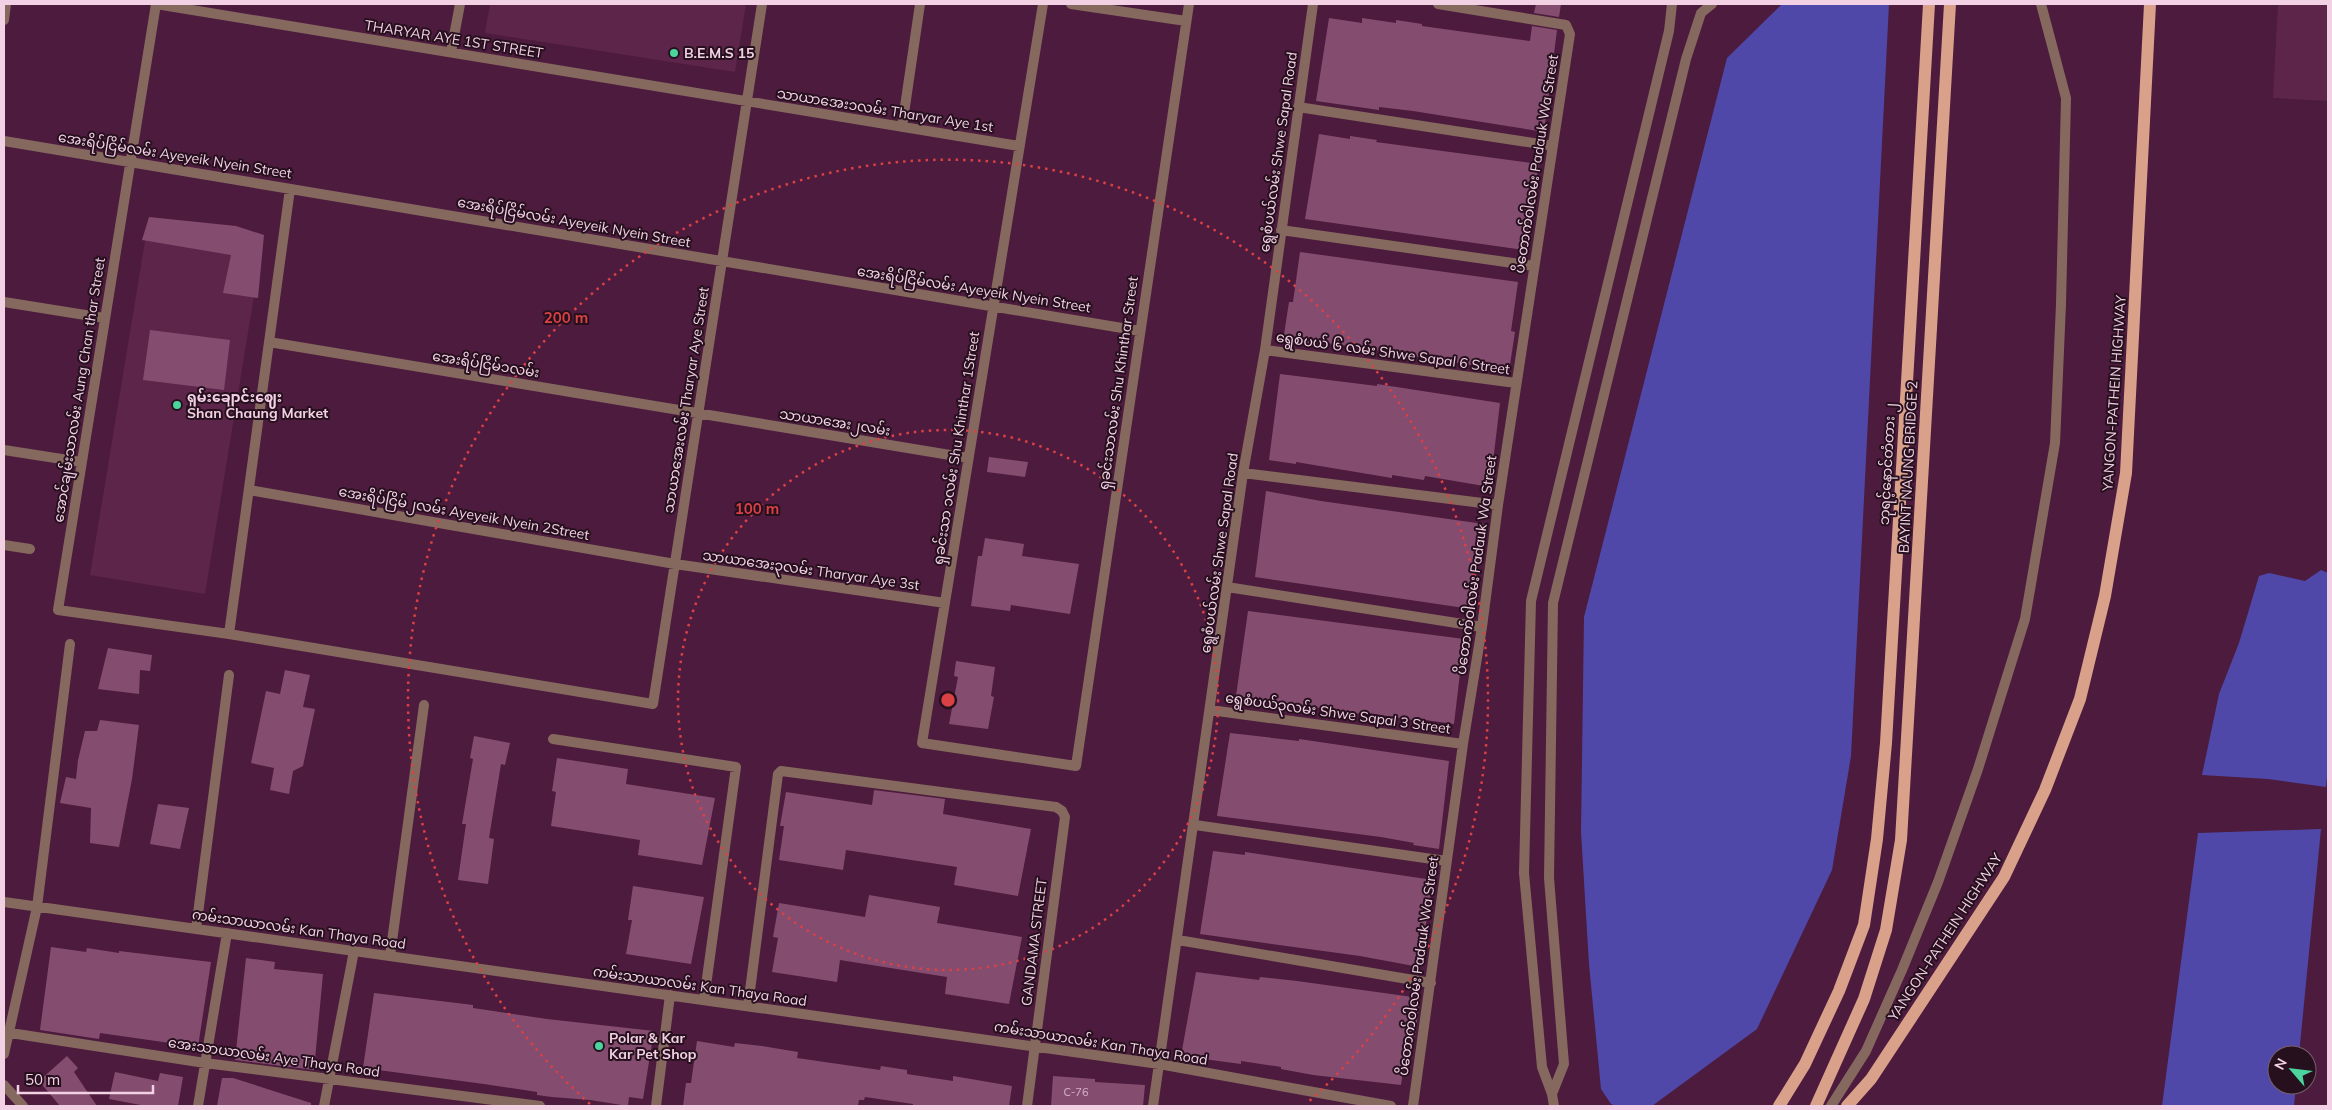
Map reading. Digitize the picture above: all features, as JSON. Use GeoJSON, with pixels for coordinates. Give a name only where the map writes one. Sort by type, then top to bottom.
{"type":"FeatureCollection","features":[{"type":"Feature","properties":{"kind":"main road","name":"ဘုရင့်နောင်တံတား ၂"},"geometry":{"type":"LineString","coordinates":[[1780,1106],[1805,1064],[1839,991],[1864,925],[1877,839],[1886,743],[1929,4]]}},
{"type":"Feature","properties":{"kind":"main road","name":"BAYINT NAUNG BRIDGE 2"},"geometry":{"type":"LineString","coordinates":[[1816,1106],[1864,1000],[1886,930],[1901,840],[1950,4]]}},
{"type":"Feature","properties":{"kind":"main road","name":"YANGON-PATHEIN HIGHWAY"},"geometry":{"type":"LineString","coordinates":[[1847,1106],[1870,1079],[2004,877],[2045,790],[2080,699],[2105,596],[2126,473],[2150,4]]}},
{"type":"Feature","properties":{"kind":"street"},"geometry":{"type":"LineString","coordinates":[[4,20],[6,4]]}},
{"type":"Feature","properties":{"kind":"street","name":"THARYAR AYE 1ST STREET"},"geometry":{"type":"LineString","coordinates":[[156,4],[747,101]]}},
{"type":"Feature","properties":{"kind":"street","name":"အောင်ချမ်းသာလမ်း Aung Chan thar Street"},"geometry":{"type":"LineString","coordinates":[[156,4],[58,610],[229,634]]}},
{"type":"Feature","properties":{"kind":"street"},"geometry":{"type":"LineString","coordinates":[[451,52],[460,4]]}},
{"type":"Feature","properties":{"kind":"street"},"geometry":{"type":"LineString","coordinates":[[747,101],[762,4]]}},
{"type":"Feature","properties":{"kind":"street"},"geometry":{"type":"LineString","coordinates":[[902,126],[920,4]]}},
{"type":"Feature","properties":{"kind":"street","name":"ရှခင်းသာ ၁လမ်း Shu Khinthar 1Street"},"geometry":{"type":"LineString","coordinates":[[1042,4],[922,744],[1076,766]]}},
{"type":"Feature","properties":{"kind":"street"},"geometry":{"type":"LineString","coordinates":[[1071,4],[1186,21]]}},
{"type":"Feature","properties":{"kind":"street","name":"ရှခင်းသာလမ်း Shu Khinthar Street"},"geometry":{"type":"LineString","coordinates":[[1076,766],[1189,4]]}},
{"type":"Feature","properties":{"kind":"street","name":"ရွေစံပယ်လမ်း Shwe Sapal Road"},"geometry":{"type":"LineString","coordinates":[[1153,1106],[1195,825],[1243,473],[1265,350],[1313,4]]}},
{"type":"Feature","properties":{"kind":"street","name":"ပိတောက်ဝါလမ်း Padauk Wa Street"},"geometry":{"type":"LineString","coordinates":[[1413,1106],[1446,861],[1569,28],[1566,25],[1438,4]]}},
{"type":"Feature","properties":{"kind":"street"},"geometry":{"type":"LineString","coordinates":[[1554,1106],[1552,1094],[1542,1067],[1524,873],[1531,601],[1669,31],[1672,4]]}},
{"type":"Feature","properties":{"kind":"street"},"geometry":{"type":"LineString","coordinates":[[1552,1094],[1564,1064],[1549,878],[1553,603],[1686,59],[1701,13],[1712,4]]}},
{"type":"Feature","properties":{"kind":"street"},"geometry":{"type":"LineString","coordinates":[[1831,1106],[1866,1051],[1938,882],[1978,770],[2025,619],[2056,443],[2061,304],[2066,98],[2041,4]]}},
{"type":"Feature","properties":{"kind":"street","name":"သာယာအေး၁လမ်း Tharyar Aye 1st"},"geometry":{"type":"LineString","coordinates":[[747,101],[1019,146]]}},
{"type":"Feature","properties":{"kind":"street","name":"သာယာအေးလမ်း Tharyar Aye Street"},"geometry":{"type":"LineString","coordinates":[[229,634],[653,704],[747,101]]}},
{"type":"Feature","properties":{"kind":"street"},"geometry":{"type":"LineString","coordinates":[[1298,108],[1553,146]]}},
{"type":"Feature","properties":{"kind":"street","name":"အေးရိပ်ငြိမ်လမ်း Ayeyeik Nyein Street"},"geometry":{"type":"LineString","coordinates":[[4,141],[1140,330]]}},
{"type":"Feature","properties":{"kind":"street"},"geometry":{"type":"LineString","coordinates":[[229,634],[290,188]]}},
{"type":"Feature","properties":{"kind":"street"},"geometry":{"type":"LineString","coordinates":[[1281,230],[1534,266]]}},
{"type":"Feature","properties":{"kind":"street"},"geometry":{"type":"LineString","coordinates":[[4,302],[104,318]]}},
{"type":"Feature","properties":{"kind":"street","name":"အေးရိပ်ငြိမ်၁လမ်း"},"geometry":{"type":"LineString","coordinates":[[269,342],[698,413]]}},
{"type":"Feature","properties":{"kind":"street","name":"ရွေစံပယ် ၆ လမ်း Shwe Sapal 6 Street"},"geometry":{"type":"LineString","coordinates":[[1265,350],[1516,383]]}},
{"type":"Feature","properties":{"kind":"street","name":"သာယာအေး၂လမ်း"},"geometry":{"type":"LineString","coordinates":[[698,413],[968,458]]}},
{"type":"Feature","properties":{"kind":"street"},"geometry":{"type":"LineString","coordinates":[[4,450],[81,462]]}},
{"type":"Feature","properties":{"kind":"street"},"geometry":{"type":"LineString","coordinates":[[1243,473],[1498,505]]}},
{"type":"Feature","properties":{"kind":"street","name":"အေးရိပ်ငြိမ်၂လမ်း Ayeyeik Nyein 2Street"},"geometry":{"type":"LineString","coordinates":[[249,490],[674,564]]}},
{"type":"Feature","properties":{"kind":"street"},"geometry":{"type":"LineString","coordinates":[[4,546],[30,549]]}},
{"type":"Feature","properties":{"kind":"street","name":"သာယာအေး၃လမ်း Tharyar Aye 3st"},"geometry":{"type":"LineString","coordinates":[[674,564],[944,603]]}},
{"type":"Feature","properties":{"kind":"street"},"geometry":{"type":"LineString","coordinates":[[1228,587],[1482,627]]}},
{"type":"Feature","properties":{"kind":"street"},"geometry":{"type":"LineString","coordinates":[[4,1054],[7,1032],[37,906],[70,644]]}},
{"type":"Feature","properties":{"kind":"street"},"geometry":{"type":"LineString","coordinates":[[196,929],[229,675]]}},
{"type":"Feature","properties":{"kind":"street"},"geometry":{"type":"LineString","coordinates":[[390,956],[424,705]]}},
{"type":"Feature","properties":{"kind":"street","name":"ရွေစံပယ်၃လမ်း Shwe Sapal 3 Street"},"geometry":{"type":"LineString","coordinates":[[1210,710],[1463,744]]}},
{"type":"Feature","properties":{"kind":"street"},"geometry":{"type":"LineString","coordinates":[[553,739],[736,767],[704,1000]]}},
{"type":"Feature","properties":{"kind":"street","name":"GANDAMA STREET"},"geometry":{"type":"LineString","coordinates":[[748,1006],[778,774],[781,771],[1056,807],[1065,816],[1027,1106]]}},
{"type":"Feature","properties":{"kind":"street"},"geometry":{"type":"LineString","coordinates":[[1195,825],[1446,861]]}},
{"type":"Feature","properties":{"kind":"street","name":"ကမ်းသာယာလမ်း Kan Thaya Road"},"geometry":{"type":"LineString","coordinates":[[4,902],[1159,1064],[1391,1106]]}},
{"type":"Feature","properties":{"kind":"street"},"geometry":{"type":"LineString","coordinates":[[198,1106],[227,933]]}},
{"type":"Feature","properties":{"kind":"street"},"geometry":{"type":"LineString","coordinates":[[1178,940],[1431,983]]}},
{"type":"Feature","properties":{"kind":"street"},"geometry":{"type":"LineString","coordinates":[[324,1106],[354,951]]}},
{"type":"Feature","properties":{"kind":"street"},"geometry":{"type":"LineString","coordinates":[[656,1106],[670,996]]}},
{"type":"Feature","properties":{"kind":"street","name":"အေးသာယာလမ်း Aye Thaya Road"},"geometry":{"type":"LineString","coordinates":[[7,1032],[205,1063],[329,1078],[520,1105],[540,1106]]}},
{"type":"Feature","properties":{"kind":"street"},"geometry":{"type":"LineString","coordinates":[[4,1085],[23,1106]]}},
{"type":"Feature","properties":{"kind":"street"},"geometry":{"type":"LineString","coordinates":[[447,1106],[448,1095]]}},
{"type":"Feature","properties":{"kind":"shaded area","name":"B.E.M.S 15"},"geometry":{"type":"Polygon","coordinates":[[[490,4],[746,4],[735,72],[485,33],[490,4]]]}},
{"type":"Feature","properties":{"kind":"shaded area"},"geometry":{"type":"Polygon","coordinates":[[[1782,4],[1889,4],[1851,756],[1832,870],[1757,1029],[1652,1106],[1616,1106],[1611,1104],[1601,1089],[1589,964],[1581,832],[1584,617],[1727,58],[1782,4]]]}},
{"type":"Feature","properties":{"kind":"shaded area"},"geometry":{"type":"Polygon","coordinates":[[[2278,4],[2328,4],[2328,101],[2273,98],[2278,4]]]}},
{"type":"Feature","properties":{"kind":"shaded area","name":"ရှမ်းချောင်းဈေး Shan Chaung Market"},"geometry":{"type":"Polygon","coordinates":[[[149,217],[264,235],[205,594],[90,575],[149,217]]]}},
{"type":"Feature","properties":{"kind":"shaded area"},"geometry":{"type":"Polygon","coordinates":[[[2321,570],[2328,573],[2328,765],[2326,787],[2268,779],[2202,775],[2219,694],[2239,643],[2259,576],[2269,573],[2305,581],[2321,570]]]}},
{"type":"Feature","properties":{"kind":"shaded area"},"geometry":{"type":"Polygon","coordinates":[[[2321,829],[2300,1045],[2267,1045],[2267,1095],[2295,1095],[2294,1106],[2162,1106],[2198,833],[2321,829]]]}},
{"type":"Feature","properties":{"kind":"building"},"geometry":{"type":"Polygon","coordinates":[[[1536,4],[1561,4],[1559,17],[1534,13],[1536,4]]]}},
{"type":"Feature","properties":{"kind":"building"},"geometry":{"type":"Polygon","coordinates":[[[1329,18],[1362,23],[1362,18],[1396,23],[1396,20],[1422,24],[1422,26],[1530,41],[1532,26],[1557,30],[1544,132],[1413,111],[1379,107],[1379,110],[1316,101],[1329,18]]]}},
{"type":"Feature","properties":{"kind":"building"},"geometry":{"type":"Polygon","coordinates":[[[1319,134],[1350,139],[1350,136],[1377,140],[1376,142],[1539,164],[1524,250],[1305,219],[1319,134]]]}},
{"type":"Feature","properties":{"kind":"building"},"geometry":{"type":"Polygon","coordinates":[[[149,217],[236,226],[264,235],[258,298],[223,293],[231,255],[142,240],[149,217]]]}},
{"type":"Feature","properties":{"kind":"building"},"geometry":{"type":"Polygon","coordinates":[[[1300,252],[1518,282],[1511,331],[1515,332],[1509,371],[1349,346],[1310,341],[1309,344],[1283,341],[1289,302],[1293,302],[1300,252]]]}},
{"type":"Feature","properties":{"kind":"building"},"geometry":{"type":"Polygon","coordinates":[[[150,330],[230,340],[224,390],[143,380],[150,330]]]}},
{"type":"Feature","properties":{"kind":"building"},"geometry":{"type":"Polygon","coordinates":[[[1280,374],[1377,386],[1377,384],[1500,403],[1490,487],[1425,476],[1424,480],[1392,475],[1392,478],[1296,462],[1296,464],[1269,460],[1280,374]]]}},
{"type":"Feature","properties":{"kind":"building"},"geometry":{"type":"Polygon","coordinates":[[[989,457],[1028,462],[1025,477],[987,472],[989,457]]]}},
{"type":"Feature","properties":{"kind":"building"},"geometry":{"type":"Polygon","coordinates":[[[1266,491],[1321,501],[1484,524],[1471,609],[1255,577],[1266,491]]]}},
{"type":"Feature","properties":{"kind":"building"},"geometry":{"type":"Polygon","coordinates":[[[985,538],[1024,544],[1022,556],[1079,564],[1070,614],[1011,605],[1010,611],[971,606],[978,556],[982,556],[985,538]]]}},
{"type":"Feature","properties":{"kind":"building"},"geometry":{"type":"Polygon","coordinates":[[[1248,611],[1464,639],[1454,724],[1425,720],[1425,722],[1362,712],[1361,714],[1236,696],[1248,611]]]}},
{"type":"Feature","properties":{"kind":"building"},"geometry":{"type":"Polygon","coordinates":[[[108,648],[152,655],[150,671],[140,670],[139,694],[98,689],[108,648]]]}},
{"type":"Feature","properties":{"kind":"building"},"geometry":{"type":"Polygon","coordinates":[[[956,661],[995,667],[991,696],[994,697],[988,729],[949,724],[958,677],[954,676],[956,661]]]}},
{"type":"Feature","properties":{"kind":"building"},"geometry":{"type":"Polygon","coordinates":[[[285,670],[310,675],[303,707],[315,709],[303,766],[293,771],[289,794],[270,790],[274,768],[251,763],[266,691],[280,694],[285,670]]]}},
{"type":"Feature","properties":{"kind":"building"},"geometry":{"type":"Polygon","coordinates":[[[100,720],[139,725],[132,779],[119,847],[90,843],[91,808],[60,803],[66,777],[76,779],[78,760],[85,731],[97,731],[100,720]]]}},
{"type":"Feature","properties":{"kind":"building"},"geometry":{"type":"Polygon","coordinates":[[[1230,733],[1299,741],[1299,739],[1449,761],[1439,849],[1381,837],[1217,816],[1230,733]]]}},
{"type":"Feature","properties":{"kind":"building"},"geometry":{"type":"Polygon","coordinates":[[[474,736],[510,743],[505,765],[501,764],[489,838],[494,839],[488,884],[458,880],[466,824],[462,824],[473,759],[470,758],[474,736]]]}},
{"type":"Feature","properties":{"kind":"building"},"geometry":{"type":"Polygon","coordinates":[[[557,758],[628,769],[626,784],[715,798],[702,865],[638,855],[640,840],[551,826],[556,792],[552,791],[557,758]]]}},
{"type":"Feature","properties":{"kind":"building"},"geometry":{"type":"Polygon","coordinates":[[[874,790],[945,799],[943,814],[1031,829],[1018,896],[954,885],[957,867],[846,850],[843,870],[779,860],[784,826],[780,826],[786,792],[872,805],[874,790]]]}},
{"type":"Feature","properties":{"kind":"building"},"geometry":{"type":"Polygon","coordinates":[[[158,804],[189,808],[180,849],[150,844],[158,804]]]}},
{"type":"Feature","properties":{"kind":"building"},"geometry":{"type":"Polygon","coordinates":[[[1213,851],[1245,855],[1245,852],[1433,880],[1419,967],[1360,956],[1200,934],[1213,851]]]}},
{"type":"Feature","properties":{"kind":"building"},"geometry":{"type":"Polygon","coordinates":[[[633,886],[704,897],[691,964],[626,954],[632,920],[628,920],[633,886]]]}},
{"type":"Feature","properties":{"kind":"building"},"geometry":{"type":"Polygon","coordinates":[[[869,895],[940,907],[937,923],[1022,937],[1009,1004],[945,994],[947,977],[840,960],[837,982],[772,972],[778,938],[773,937],[779,903],[865,917],[869,895]]]}},
{"type":"Feature","properties":{"kind":"building"},"geometry":{"type":"Polygon","coordinates":[[[51,947],[86,952],[87,948],[119,953],[119,951],[211,962],[198,1047],[100,1033],[99,1039],[40,1030],[51,947]]]}},
{"type":"Feature","properties":{"kind":"building"},"geometry":{"type":"Polygon","coordinates":[[[246,958],[275,962],[274,969],[323,974],[314,1070],[235,1060],[246,958]]]}},
{"type":"Feature","properties":{"kind":"building"},"geometry":{"type":"Polygon","coordinates":[[[1196,972],[1259,980],[1260,977],[1297,981],[1420,998],[1415,1037],[1408,1036],[1401,1085],[1313,1075],[1281,1069],[1281,1067],[1241,1061],[1241,1064],[1181,1056],[1196,972]]]}},
{"type":"Feature","properties":{"kind":"building"},"geometry":{"type":"Polygon","coordinates":[[[374,993],[473,1005],[473,1008],[547,1019],[654,1031],[643,1099],[629,1097],[628,1106],[537,1095],[537,1092],[363,1068],[374,993]]]}},
{"type":"Feature","properties":{"kind":"building"},"geometry":{"type":"Polygon","coordinates":[[[697,1041],[734,1047],[735,1043],[762,1046],[798,1052],[797,1058],[880,1070],[881,1066],[907,1070],[907,1074],[953,1081],[953,1076],[1012,1086],[1009,1106],[913,1106],[913,1104],[865,1097],[864,1100],[859,1100],[858,1106],[683,1106],[686,1083],[691,1083],[697,1041]]]}},
{"type":"Feature","properties":{"kind":"building"},"geometry":{"type":"Polygon","coordinates":[[[67,1056],[78,1068],[74,1072],[97,1106],[60,1106],[39,1081],[67,1056]]]}},
{"type":"Feature","properties":{"kind":"building"},"geometry":{"type":"Polygon","coordinates":[[[115,1072],[158,1081],[160,1073],[183,1077],[178,1106],[146,1106],[109,1099],[115,1072]]]}},
{"type":"Feature","properties":{"kind":"building"},"geometry":{"type":"Polygon","coordinates":[[[1053,1076],[1095,1079],[1095,1082],[1145,1085],[1143,1106],[1051,1106],[1053,1076]]]}},
{"type":"Feature","properties":{"kind":"building"},"geometry":{"type":"Polygon","coordinates":[[[222,1078],[233,1078],[311,1103],[311,1106],[217,1106],[222,1078]]]}},
{"type":"Feature","properties":{"kind":"place","name":"B.E.M.S 15"},"geometry":{"type":"Point","coordinates":[674,53]}},
{"type":"Feature","properties":{"kind":"place","name":"ရှမ်းချောင်းဈေး Shan Chaung Market"},"geometry":{"type":"Point","coordinates":[177,405]}},
{"type":"Feature","properties":{"kind":"place","name":"Polar & Kar Kar Pet Shop"},"geometry":{"type":"Point","coordinates":[599,1046]}}]}
